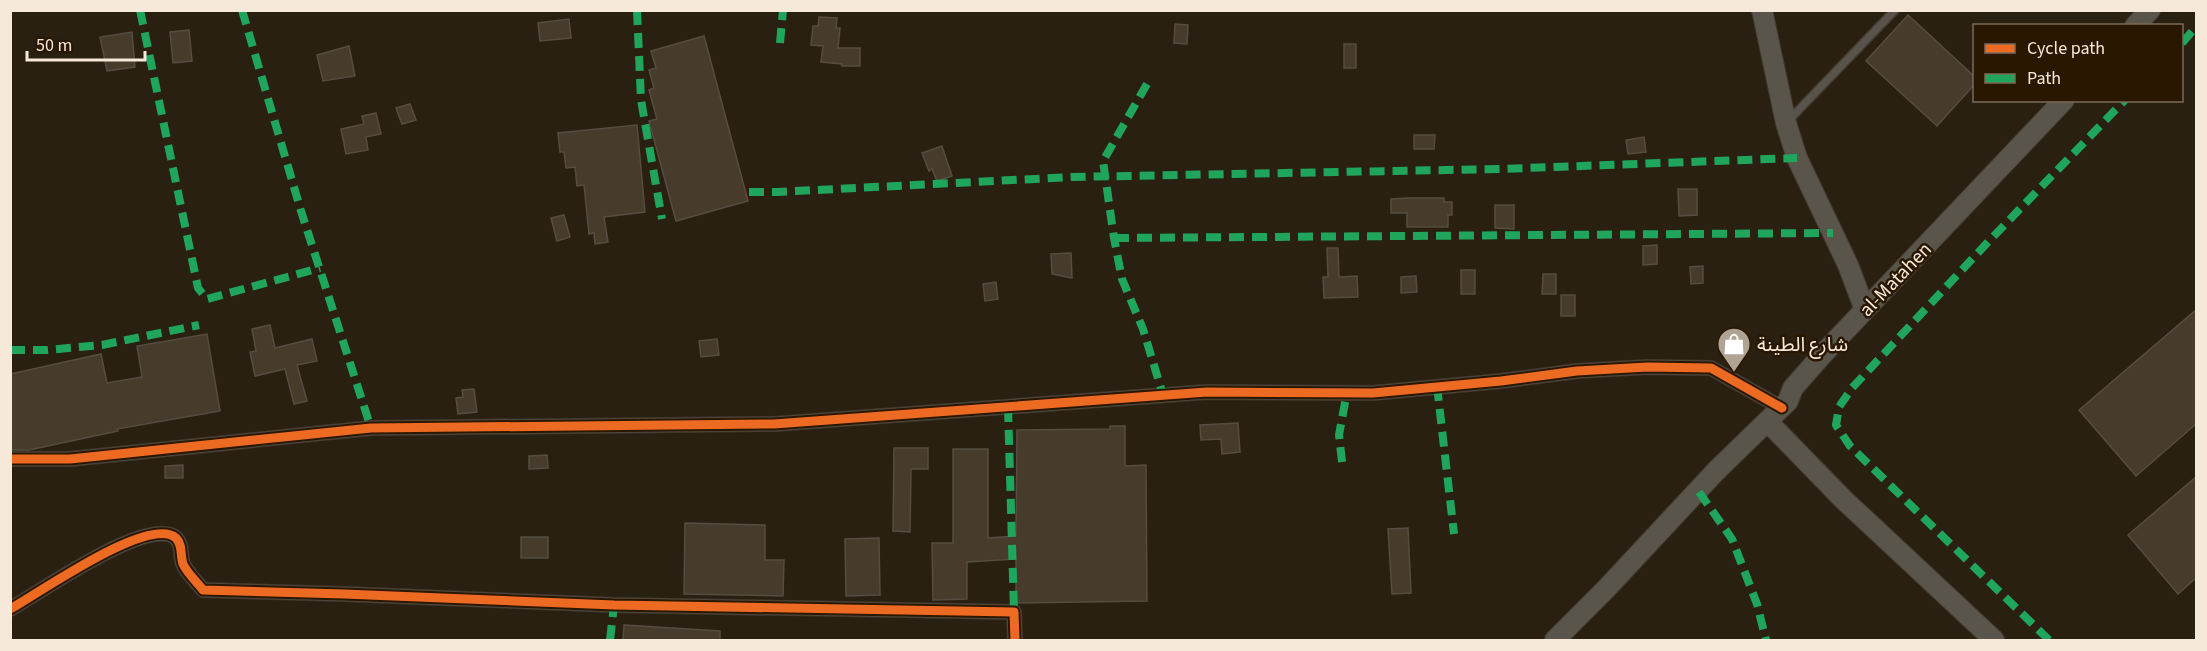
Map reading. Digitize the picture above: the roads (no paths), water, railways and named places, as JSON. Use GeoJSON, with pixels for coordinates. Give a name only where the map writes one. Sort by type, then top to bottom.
{"type":"FeatureCollection","features":[{"type":"Feature","properties":{"kind":"main road"},"geometry":{"type":"LineString","coordinates":[[1762,10],[1786,123],[1797,158],[1848,265],[1865,310]]}},
{"type":"Feature","properties":{"kind":"main road"},"geometry":{"type":"LineString","coordinates":[[2137,24],[2150,10]]}},
{"type":"Feature","properties":{"kind":"main road","name":"al-Matahen"},"geometry":{"type":"LineString","coordinates":[[1555,640],[1716,471],[1775,415],[1788,401],[1793,388],[2062,102]]}},
{"type":"Feature","properties":{"kind":"main road"},"geometry":{"type":"LineString","coordinates":[[1775,415],[1843,499],[1994,640]]}},
{"type":"Feature","properties":{"kind":"street"},"geometry":{"type":"LineString","coordinates":[[10,459],[70,459],[371,428],[774,424],[1207,392],[1373,393],[1577,371],[1647,367],[1711,369],[1775,415]]}},
{"type":"Feature","properties":{"kind":"street"},"geometry":{"type":"LineString","coordinates":[[10,609],[94,558],[153,533],[166,532],[176,538],[182,548],[183,564],[203,590],[614,605],[1014,612],[1015,640]]}},
{"type":"Feature","properties":{"kind":"lane"},"geometry":{"type":"LineString","coordinates":[[1786,123],[1895,10]]}},
{"type":"Feature","properties":{"kind":"place","name":"شارع الطينة"},"geometry":{"type":"Point","coordinates":[1734,373]}}]}
